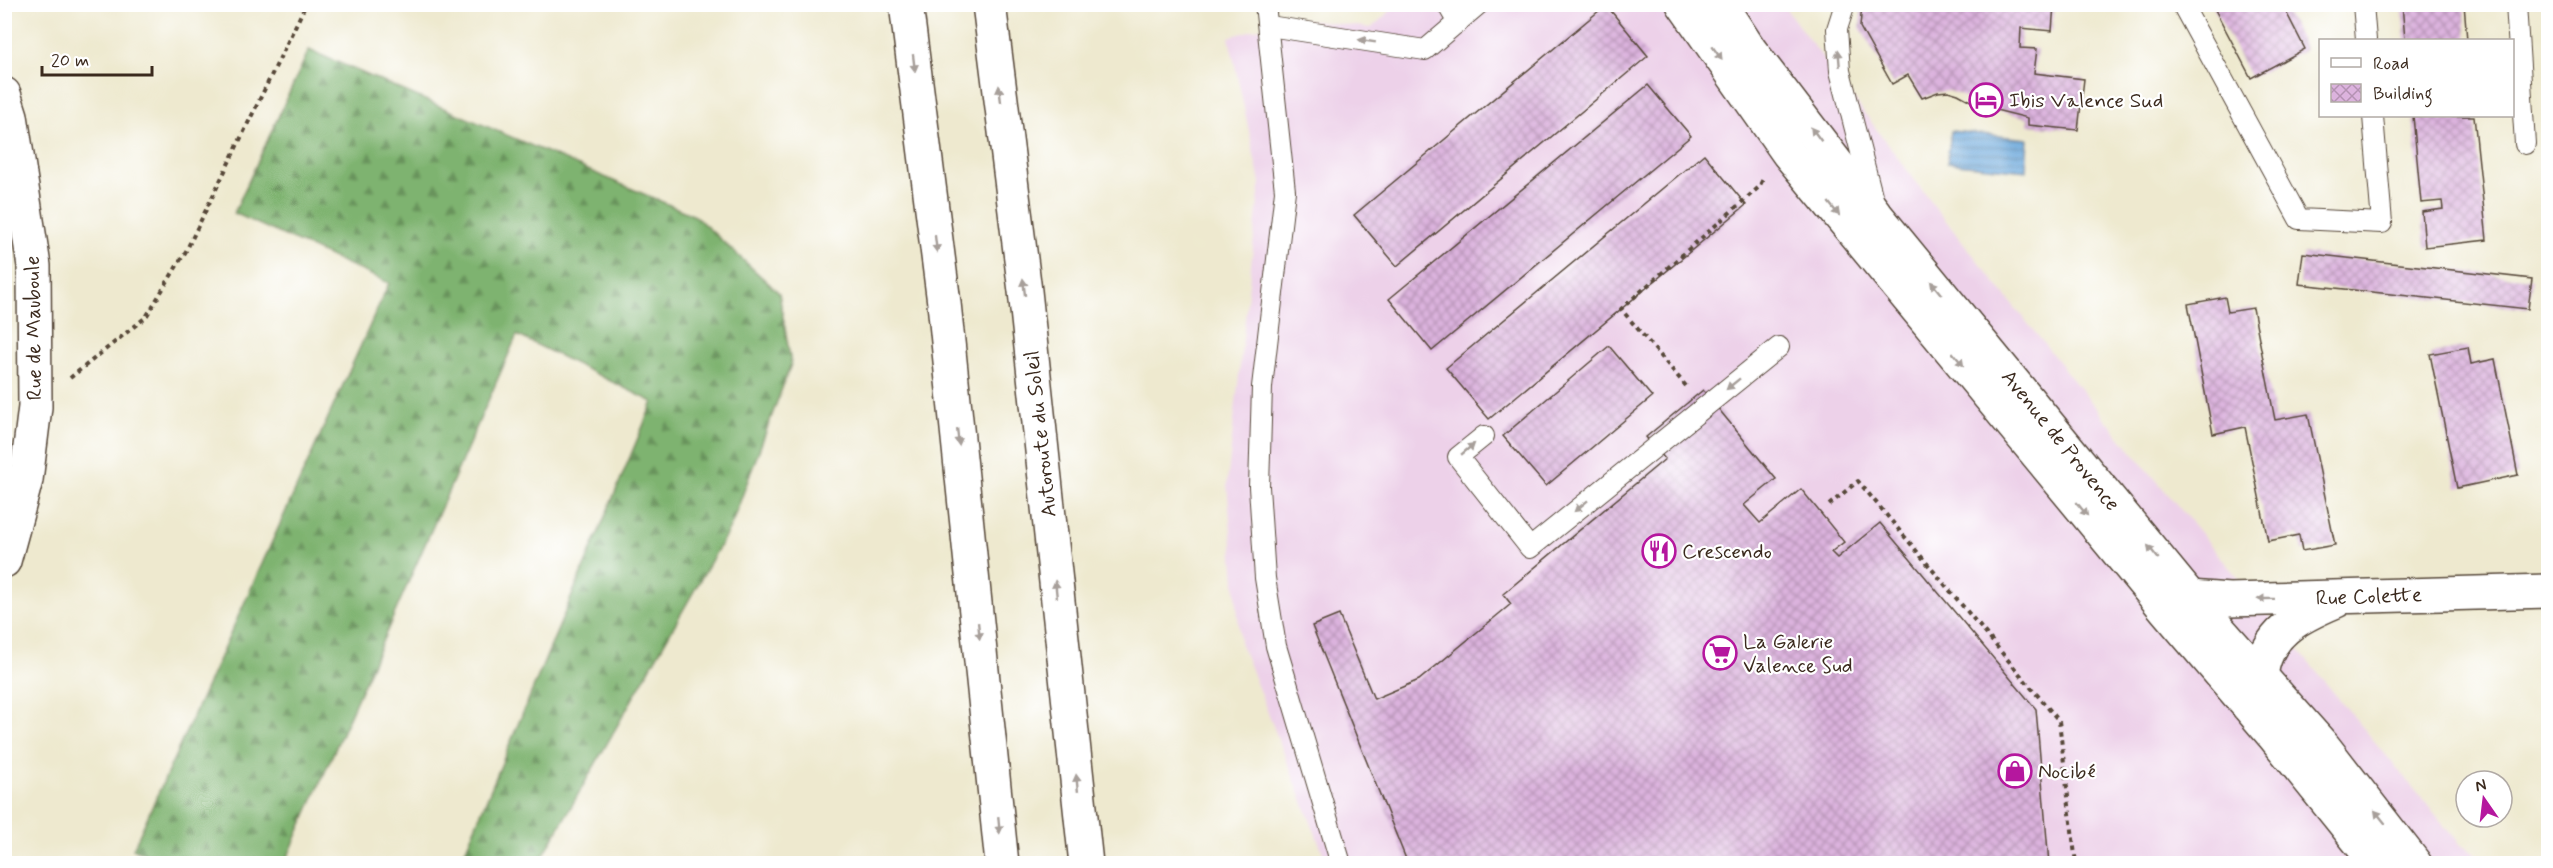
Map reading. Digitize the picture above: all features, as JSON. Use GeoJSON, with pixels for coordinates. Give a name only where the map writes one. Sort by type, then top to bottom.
{"type":"FeatureCollection","features":[{"type":"Feature","properties":{"kind":"main road"},"geometry":{"type":"LineString","coordinates":[[906,4],[945,315],[1002,864]]}},
{"type":"Feature","properties":{"kind":"main road","name":"Autoroute du Soleil"},"geometry":{"type":"LineString","coordinates":[[989,4],[1025,291],[1086,864]]}},
{"type":"Feature","properties":{"kind":"main road","name":"Avenue de Provence"},"geometry":{"type":"LineString","coordinates":[[1683,4],[1788,153],[2166,610],[2273,735],[2377,864]]}},
{"type":"Feature","properties":{"kind":"main road","name":"Avenue de Provence"},"geometry":{"type":"LineString","coordinates":[[1720,4],[1750,50],[1878,216],[2190,597],[2324,747],[2415,864]]}},
{"type":"Feature","properties":{"kind":"main road","name":"Rue de Mauboule"},"geometry":{"type":"LineString","coordinates":[[4,94],[11,116],[34,266],[35,407],[26,480],[4,561]]}},
{"type":"Feature","properties":{"kind":"main road","name":"Rue Colette"},"geometry":{"type":"LineString","coordinates":[[2190,597],[2229,600],[2548,591]]}},
{"type":"Feature","properties":{"kind":"main road"},"geometry":{"type":"LineString","coordinates":[[2261,677],[2263,659],[2269,646],[2277,638],[2301,616],[2346,597]]}},
{"type":"Feature","properties":{"kind":"lane"},"geometry":{"type":"LineString","coordinates":[[1265,4],[1285,191],[1262,387],[1259,487],[1264,578],[1276,646],[1341,864]]}},
{"type":"Feature","properties":{"kind":"lane"},"geometry":{"type":"LineString","coordinates":[[1447,4],[1458,23]]}},
{"type":"Feature","properties":{"kind":"lane"},"geometry":{"type":"LineString","coordinates":[[1269,26],[1425,50],[1479,4]]}},
{"type":"Feature","properties":{"kind":"lane"},"geometry":{"type":"LineString","coordinates":[[1845,4],[1837,29],[1840,71],[1878,216]]}},
{"type":"Feature","properties":{"kind":"lane"},"geometry":{"type":"LineString","coordinates":[[2182,4],[2299,219],[2382,223],[2373,117]]}},
{"type":"Feature","properties":{"kind":"lane"},"geometry":{"type":"LineString","coordinates":[[2363,4],[2366,39]]}},
{"type":"Feature","properties":{"kind":"lane"},"geometry":{"type":"LineString","coordinates":[[2516,4],[2525,144]]}},
{"type":"Feature","properties":{"kind":"lane"},"geometry":{"type":"LineString","coordinates":[[1484,435],[1458,457],[1530,548],[1779,347]]}},
{"type":"Feature","properties":{"kind":"path"},"geometry":{"type":"LineString","coordinates":[[35,407],[146,316],[186,250],[306,4]]}},
{"type":"Feature","properties":{"kind":"path"},"geometry":{"type":"LineString","coordinates":[[1687,387],[1622,309],[1759,187],[1765,175]]}},
{"type":"Feature","properties":{"kind":"path"},"geometry":{"type":"LineString","coordinates":[[1829,505],[1858,481],[2059,721],[2076,864]]}},
{"type":"Feature","properties":{"kind":"shaded area"},"geometry":{"type":"Polygon","coordinates":[[[1397,5],[1783,5],[1935,207],[2081,390],[2461,845],[2490,863],[1327,863],[1240,642],[1227,484],[1260,183],[1229,37],[1295,18],[1371,28],[1397,5]]]}},
{"type":"Feature","properties":{"kind":"green space"},"geometry":{"type":"Polygon","coordinates":[[[309,50],[695,216],[779,293],[791,364],[731,526],[539,863],[460,863],[653,402],[517,335],[285,863],[167,863],[133,849],[389,283],[234,213],[309,50]]]}},
{"type":"Feature","properties":{"kind":"water"},"geometry":{"type":"Polygon","coordinates":[[[1951,131],[2028,139],[2026,171],[1947,163],[1951,131]]]}},
{"type":"Feature","properties":{"kind":"building"},"geometry":{"type":"Polygon","coordinates":[[[1862,4],[2054,4],[2052,31],[2021,28],[2020,48],[2037,49],[2034,73],[2084,79],[2078,130],[2028,125],[2028,118],[1980,106],[1948,91],[1922,98],[1908,75],[1892,84],[1860,27],[1862,4]]]}},
{"type":"Feature","properties":{"kind":"building"},"geometry":{"type":"Polygon","coordinates":[[[2212,4],[2282,4],[2305,49],[2251,78],[2212,4]]]}},
{"type":"Feature","properties":{"kind":"building"},"geometry":{"type":"Polygon","coordinates":[[[2402,4],[2464,4],[2467,39],[2405,39],[2402,4]]]}},
{"type":"Feature","properties":{"kind":"building"},"geometry":{"type":"Polygon","coordinates":[[[1606,5],[1648,56],[1397,266],[1354,215],[1606,5]]]}},
{"type":"Feature","properties":{"kind":"building"},"geometry":{"type":"Polygon","coordinates":[[[1648,85],[1691,136],[1432,351],[1389,299],[1648,85]]]}},
{"type":"Feature","properties":{"kind":"building"},"geometry":{"type":"Polygon","coordinates":[[[2413,117],[2474,117],[2487,240],[2425,247],[2422,212],[2443,209],[2442,201],[2421,203],[2413,117]]]}},
{"type":"Feature","properties":{"kind":"building"},"geometry":{"type":"Polygon","coordinates":[[[1704,154],[1746,205],[1489,419],[1446,368],[1704,154]]]}},
{"type":"Feature","properties":{"kind":"building"},"geometry":{"type":"Polygon","coordinates":[[[2303,253],[2532,279],[2528,309],[2299,284],[2303,253]]]}},
{"type":"Feature","properties":{"kind":"building"},"geometry":{"type":"Polygon","coordinates":[[[2225,297],[2228,312],[2253,308],[2275,420],[2308,414],[2335,545],[2302,551],[2299,535],[2268,541],[2245,427],[2213,434],[2188,304],[2225,297]]]}},
{"type":"Feature","properties":{"kind":"building"},"geometry":{"type":"Polygon","coordinates":[[[1609,346],[1652,397],[1546,486],[1503,436],[1609,346]]]}},
{"type":"Feature","properties":{"kind":"building"},"geometry":{"type":"Polygon","coordinates":[[[2468,347],[2471,364],[2495,359],[2518,475],[2457,488],[2430,354],[2468,347]]]}},
{"type":"Feature","properties":{"kind":"building","name":"La Galerie Valence Sud"},"geometry":{"type":"Polygon","coordinates":[[[1703,390],[1776,479],[1744,505],[1760,523],[1801,489],[1844,542],[1831,552],[1837,558],[1880,523],[2036,709],[2049,864],[1408,864],[1312,626],[1339,615],[1374,699],[1419,680],[1511,604],[1503,594],[1665,459],[1646,437],[1703,390]]]}},
{"type":"Feature","properties":{"kind":"place","name":"Ibis Valence Sud"},"geometry":{"type":"Point","coordinates":[1986,100]}},
{"type":"Feature","properties":{"kind":"place","name":"Crescendo"},"geometry":{"type":"Point","coordinates":[1659,551]}},
{"type":"Feature","properties":{"kind":"place","name":"La Galerie Valence Sud"},"geometry":{"type":"Point","coordinates":[1720,653]}},
{"type":"Feature","properties":{"kind":"place","name":"Nocibé"},"geometry":{"type":"Point","coordinates":[2015,771]}}]}
